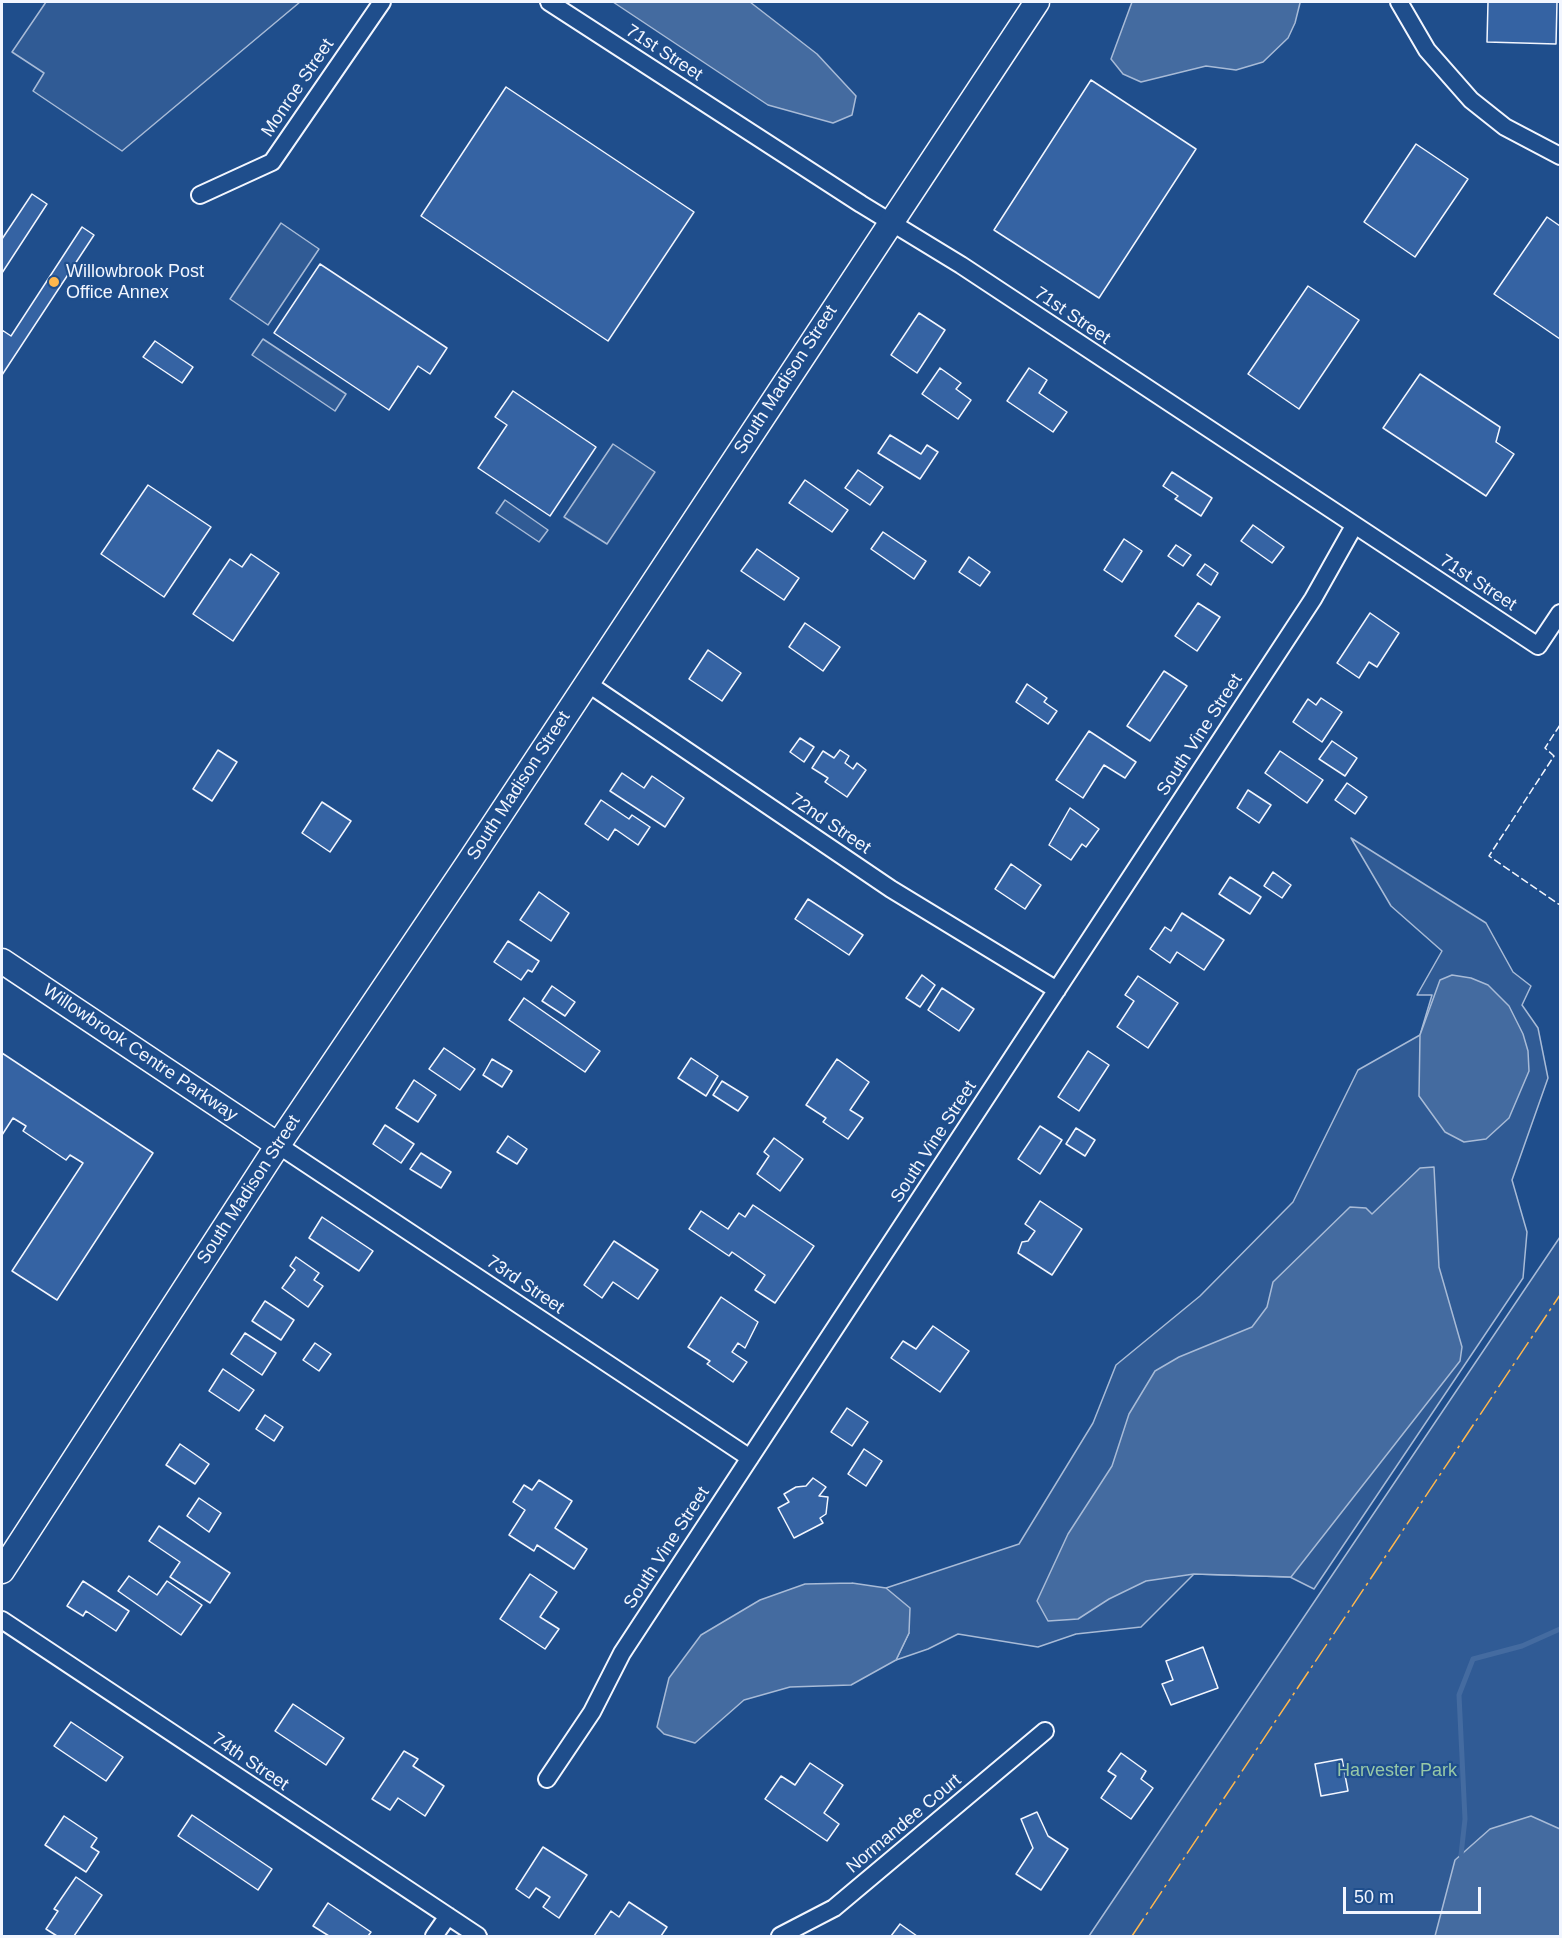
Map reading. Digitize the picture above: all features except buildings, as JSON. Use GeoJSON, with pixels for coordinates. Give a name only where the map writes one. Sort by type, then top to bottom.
{"type":"FeatureCollection","features":[{"type":"Feature","properties":{"kind":"street","name":"Monroe Street"},"geometry":{"type":"LineString","coordinates":[[200,195],[272,162],[382,2]]}},
{"type":"Feature","properties":{"kind":"street","name":"71st Street"},"geometry":{"type":"LineString","coordinates":[[549,2],[961,266],[1538,646],[1560,613]]}},
{"type":"Feature","properties":{"kind":"street","name":"South Madison Street"},"geometry":{"type":"LineString","coordinates":[[2,1571],[278,1145],[587,683],[1037,2]]}},
{"type":"Feature","properties":{"kind":"street"},"geometry":{"type":"LineString","coordinates":[[1399,2],[1427,50],[1471,100],[1505,127],[1560,156]]}},
{"type":"Feature","properties":{"kind":"street","name":"South Vine Street"},"geometry":{"type":"LineString","coordinates":[[547,1779],[592,1712],[622,1653],[1313,599],[1354,526]]}},
{"type":"Feature","properties":{"kind":"street","name":"72nd Street"},"geometry":{"type":"LineString","coordinates":[[587,683],[891,889],[1057,990]]}},
{"type":"Feature","properties":{"kind":"street","name":"Willowbrook Centre Parkway"},"geometry":{"type":"LineString","coordinates":[[2,961],[278,1145]]}},
{"type":"Feature","properties":{"kind":"street","name":"73rd Street"},"geometry":{"type":"LineString","coordinates":[[278,1145],[750,1458]]}},
{"type":"Feature","properties":{"kind":"street","name":"74th Street"},"geometry":{"type":"LineString","coordinates":[[2,1620],[478,1936]]}},
{"type":"Feature","properties":{"kind":"street","name":"Normandee Court"},"geometry":{"type":"LineString","coordinates":[[780,1936],[834,1908],[1046,1731]]}},
{"type":"Feature","properties":{"kind":"street"},"geometry":{"type":"LineString","coordinates":[[434,1936],[448,1916]]}},
{"type":"Feature","properties":{"kind":"shaded area"},"geometry":{"type":"Polygon","coordinates":[[[46,2],[300,2],[122,151],[33,91],[44,73],[12,52],[46,2]]]}},
{"type":"Feature","properties":{"kind":"shaded area"},"geometry":{"type":"Polygon","coordinates":[[[613,2],[750,2],[817,54],[856,96],[852,115],[833,123],[768,105],[613,2]]]}},
{"type":"Feature","properties":{"kind":"shaded area"},"geometry":{"type":"Polygon","coordinates":[[[1132,2],[1300,3],[1288,38],[1263,62],[1236,70],[1206,66],[1141,82],[1123,74],[1111,59],[1132,2]]]}},
{"type":"Feature","properties":{"kind":"shaded area"},"geometry":{"type":"Polygon","coordinates":[[[281,223],[319,249],[268,325],[230,299],[281,223]]]}},
{"type":"Feature","properties":{"kind":"shaded area"},"geometry":{"type":"Polygon","coordinates":[[[263,339],[346,394],[335,411],[252,355],[263,339]]]}},
{"type":"Feature","properties":{"kind":"shaded area"},"geometry":{"type":"Polygon","coordinates":[[[613,444],[655,472],[607,544],[564,517],[613,444]]]}},
{"type":"Feature","properties":{"kind":"shaded area"},"geometry":{"type":"Polygon","coordinates":[[[505,500],[548,530],[539,542],[496,513],[505,500]]]}},
{"type":"Feature","properties":{"kind":"shaded area"},"geometry":{"type":"Polygon","coordinates":[[[1351,838],[1486,923],[1513,972],[1531,986],[1522,1005],[1538,1028],[1548,1078],[1512,1180],[1527,1232],[1523,1278],[1314,1589],[1290,1577],[1194,1574],[1141,1627],[1076,1634],[1038,1647],[958,1634],[928,1649],[896,1660],[909,1633],[886,1588],[1019,1544],[1093,1423],[1116,1365],[1200,1296],[1293,1202],[1358,1070],[1420,1035],[1432,995],[1417,995],[1442,951],[1391,906],[1351,838]]]}},
{"type":"Feature","properties":{"kind":"shaded area"},"geometry":{"type":"Polygon","coordinates":[[[1452,975],[1471,978],[1488,985],[1509,1006],[1523,1034],[1528,1051],[1529,1071],[1509,1118],[1486,1139],[1464,1142],[1445,1132],[1419,1096],[1420,1035],[1440,980],[1452,975]]]}},
{"type":"Feature","properties":{"kind":"shaded area"},"geometry":{"type":"Polygon","coordinates":[[[1434,1167],[1439,1267],[1462,1347],[1460,1361],[1291,1577],[1194,1574],[1146,1581],[1109,1599],[1078,1619],[1048,1621],[1037,1601],[1068,1534],[1112,1466],[1129,1414],[1155,1371],[1179,1357],[1252,1327],[1267,1307],[1273,1282],[1350,1207],[1366,1208],[1372,1214],[1420,1168],[1434,1167]]]}},
{"type":"Feature","properties":{"kind":"shaded area","name":"Harvester Park"},"geometry":{"type":"Polygon","coordinates":[[[1560,1237],[1560,1936],[1089,1936],[1560,1237]]]}},
{"type":"Feature","properties":{"kind":"shaded area"},"geometry":{"type":"Polygon","coordinates":[[[852,1583],[886,1588],[910,1608],[909,1633],[896,1660],[851,1685],[790,1687],[744,1700],[695,1743],[664,1734],[657,1727],[669,1678],[701,1635],[760,1600],[805,1584],[852,1583]]]}},
{"type":"Feature","properties":{"kind":"shaded area"},"geometry":{"type":"Polygon","coordinates":[[[1531,1816],[1560,1829],[1560,1936],[1435,1936],[1455,1860],[1490,1829],[1531,1816]]]}},
{"type":"Feature","properties":{"kind":"waterway"},"geometry":{"type":"LineString","coordinates":[[1461,1855],[1465,1819],[1459,1695],[1473,1659],[1522,1646],[1560,1629]]}},
{"type":"Feature","properties":{"kind":"fence"},"geometry":{"type":"LineString","coordinates":[[1560,725],[1545,748],[1554,756],[1489,856],[1560,905]]}},
{"type":"Feature","properties":{"kind":"power"},"geometry":{"type":"LineString","coordinates":[[1132,1936],[1560,1295]]}},
{"type":"Feature","properties":{"kind":"place","name":"Willowbrook Post Office Annex"},"geometry":{"type":"Point","coordinates":[54,282]}}]}
